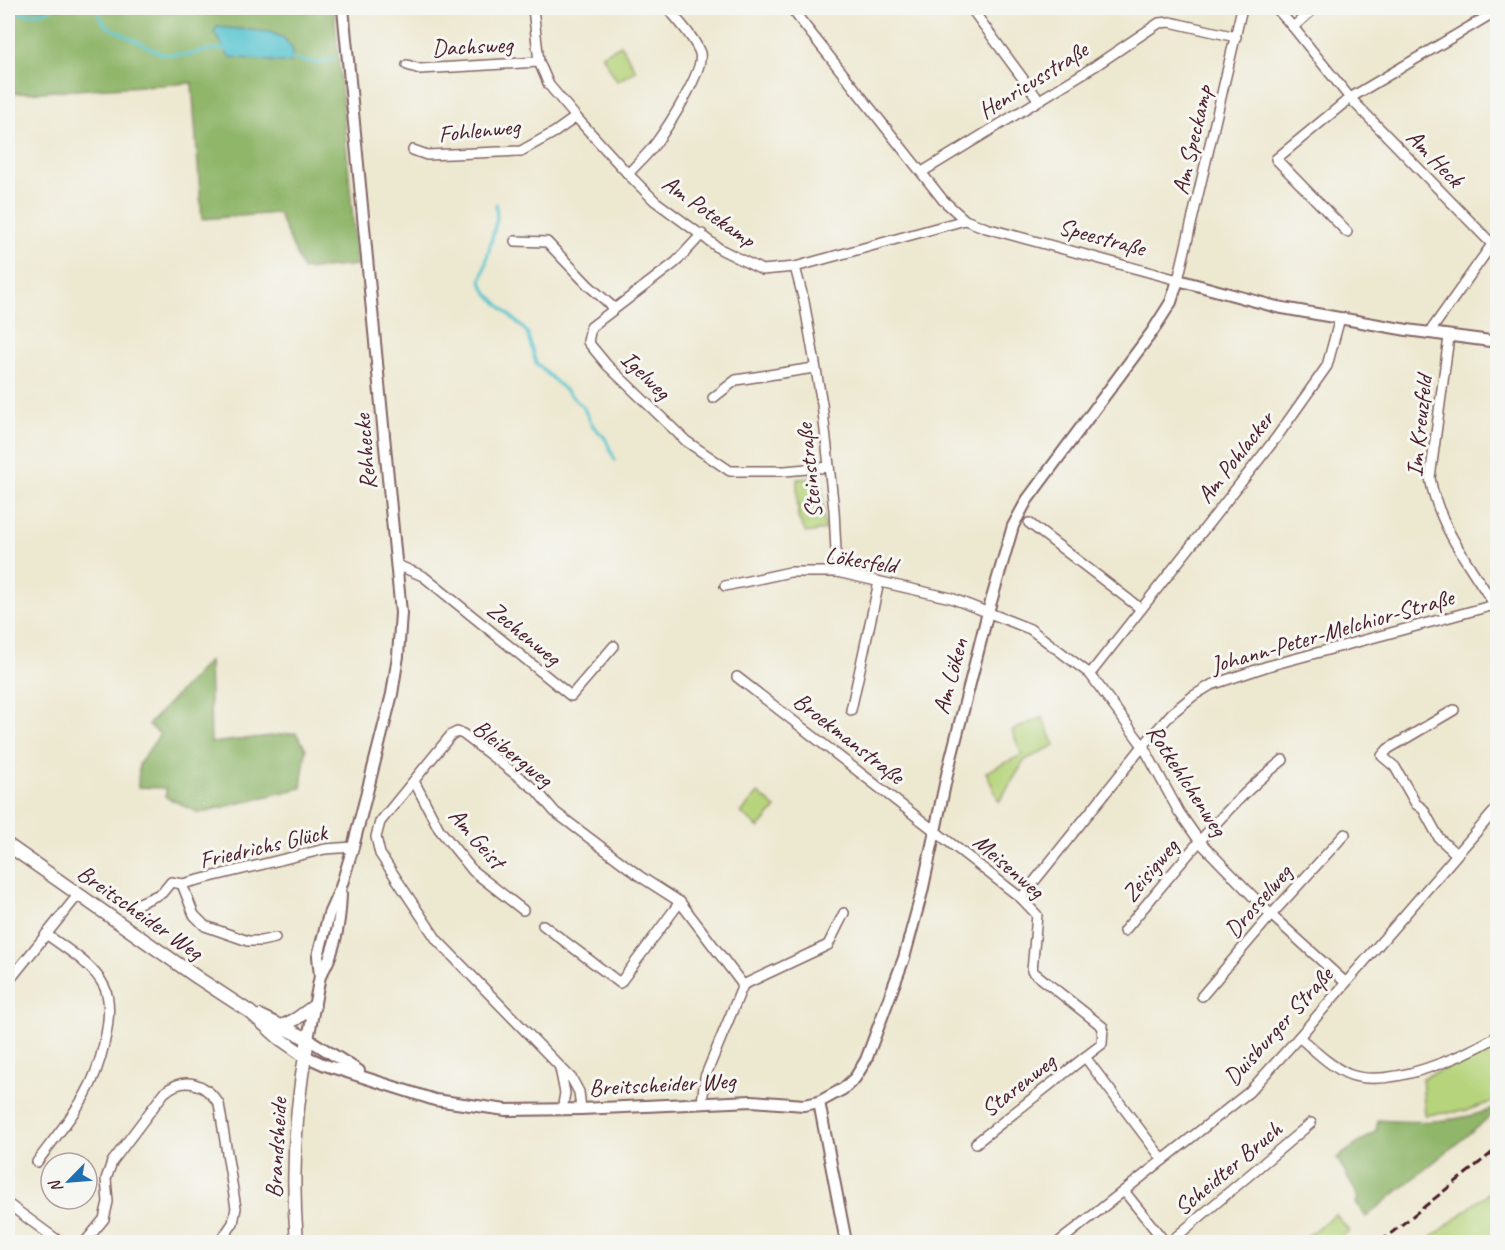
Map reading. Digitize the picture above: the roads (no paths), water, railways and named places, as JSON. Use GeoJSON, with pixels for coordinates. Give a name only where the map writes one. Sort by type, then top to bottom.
{"type":"FeatureCollection","features":[{"type":"Feature","properties":{"kind":"main road","name":"Breitscheider Weg"},"geometry":{"type":"LineString","coordinates":[[8,845],[250,1012],[279,1038],[305,1056]]}},
{"type":"Feature","properties":{"kind":"main road"},"geometry":{"type":"LineString","coordinates":[[282,1026],[314,1006]]}},
{"type":"Feature","properties":{"kind":"main road","name":"Breitscheider Weg"},"geometry":{"type":"LineString","coordinates":[[250,1012],[308,1039]]}},
{"type":"Feature","properties":{"kind":"main road","name":"Rehhecke"},"geometry":{"type":"LineString","coordinates":[[305,1056],[308,1039]]}},
{"type":"Feature","properties":{"kind":"main road","name":"Brandsheide"},"geometry":{"type":"LineString","coordinates":[[297,1242],[293,1158],[305,1056]]}},
{"type":"Feature","properties":{"kind":"street","name":"Rehhecke"},"geometry":{"type":"LineString","coordinates":[[308,1039],[320,976],[318,956],[329,914],[341,888],[353,848],[392,694],[401,613],[343,8]]}},
{"type":"Feature","properties":{"kind":"street","name":"Am Potekamp"},"geometry":{"type":"LineString","coordinates":[[533,8],[539,62],[549,85],[576,117],[656,201],[720,249],[762,270],[795,267],[965,220]]}},
{"type":"Feature","properties":{"kind":"street"},"geometry":{"type":"LineString","coordinates":[[628,174],[655,145],[683,101],[700,67],[700,55],[694,42],[668,8]]}},
{"type":"Feature","properties":{"kind":"street","name":"Speestraße"},"geometry":{"type":"LineString","coordinates":[[791,8],[943,200],[965,220],[986,228],[1267,305],[1449,337],[1497,342]]}},
{"type":"Feature","properties":{"kind":"street"},"geometry":{"type":"LineString","coordinates":[[971,8],[1038,99]]}},
{"type":"Feature","properties":{"kind":"street","name":"Am Speckamp"},"geometry":{"type":"LineString","coordinates":[[1178,280],[1242,8]]}},
{"type":"Feature","properties":{"kind":"street","name":"Am Heck"},"geometry":{"type":"LineString","coordinates":[[1276,8],[1350,98],[1495,240]]}},
{"type":"Feature","properties":{"kind":"street"},"geometry":{"type":"LineString","coordinates":[[1293,27],[1315,8]]}},
{"type":"Feature","properties":{"kind":"street"},"geometry":{"type":"LineString","coordinates":[[1347,232],[1276,159],[1350,98],[1497,10]]}},
{"type":"Feature","properties":{"kind":"street","name":"Henricusstraße"},"geometry":{"type":"LineString","coordinates":[[922,172],[1095,66],[1160,23],[1170,22],[1236,37]]}},
{"type":"Feature","properties":{"kind":"street","name":"Dachsweg"},"geometry":{"type":"LineString","coordinates":[[407,65],[420,69],[539,62]]}},
{"type":"Feature","properties":{"kind":"street","name":"Fohlenweg"},"geometry":{"type":"LineString","coordinates":[[414,150],[427,155],[521,151],[576,117]]}},
{"type":"Feature","properties":{"kind":"street","name":"Igelweg"},"geometry":{"type":"LineString","coordinates":[[702,234],[676,262],[591,327],[588,342],[607,365],[686,441],[730,471],[785,471],[828,467]]}},
{"type":"Feature","properties":{"kind":"street"},"geometry":{"type":"LineString","coordinates":[[1429,333],[1495,240]]}},
{"type":"Feature","properties":{"kind":"street"},"geometry":{"type":"LineString","coordinates":[[515,241],[547,242],[588,285],[614,308]]}},
{"type":"Feature","properties":{"kind":"street","name":"Steinstraße"},"geometry":{"type":"LineString","coordinates":[[795,267],[804,301],[822,404],[834,510],[837,572]]}},
{"type":"Feature","properties":{"kind":"street","name":"Am Löken"},"geometry":{"type":"LineString","coordinates":[[819,1102],[843,1089],[855,1078],[866,1060],[904,958],[988,612],[1017,515],[1152,332],[1171,302],[1178,280]]}},
{"type":"Feature","properties":{"kind":"street","name":"Am Pohlacker"},"geometry":{"type":"LineString","coordinates":[[1090,674],[1276,438],[1327,366],[1340,318]]}},
{"type":"Feature","properties":{"kind":"street","name":"Im Kreuzfeld"},"geometry":{"type":"LineString","coordinates":[[1449,337],[1430,478],[1434,497],[1446,528],[1496,606]]}},
{"type":"Feature","properties":{"kind":"street"},"geometry":{"type":"LineString","coordinates":[[713,398],[736,380],[814,368]]}},
{"type":"Feature","properties":{"kind":"street"},"geometry":{"type":"LineString","coordinates":[[1029,523],[1141,609]]}},
{"type":"Feature","properties":{"kind":"street","name":"Zechenweg"},"geometry":{"type":"LineString","coordinates":[[397,565],[423,576],[571,696],[614,646]]}},
{"type":"Feature","properties":{"kind":"street","name":"Lökesfeld"},"geometry":{"type":"LineString","coordinates":[[725,586],[790,572],[837,572],[951,598],[988,612]]}},
{"type":"Feature","properties":{"kind":"street"},"geometry":{"type":"LineString","coordinates":[[851,710],[879,582]]}},
{"type":"Feature","properties":{"kind":"street","name":"Johann-Peter-Melchior-Straße"},"geometry":{"type":"LineString","coordinates":[[1021,897],[1172,713],[1210,685],[1268,666],[1496,606]]}},
{"type":"Feature","properties":{"kind":"street","name":"Rotkehlchenweg"},"geometry":{"type":"LineString","coordinates":[[988,612],[1030,629],[1090,674],[1143,746],[1167,792],[1200,842],[1271,915],[1345,982]]}},
{"type":"Feature","properties":{"kind":"street","name":"Broekmanstraße"},"geometry":{"type":"LineString","coordinates":[[737,676],[936,830]]}},
{"type":"Feature","properties":{"kind":"street"},"geometry":{"type":"LineString","coordinates":[[1454,710],[1388,749],[1382,756],[1395,767],[1439,838],[1456,854]]}},
{"type":"Feature","properties":{"kind":"street","name":"Bleibergweg"},"geometry":{"type":"LineString","coordinates":[[581,1110],[579,1092],[573,1079],[438,940],[380,854],[376,837],[377,829],[386,814],[452,735],[457,732],[463,734],[536,790],[555,813],[641,877],[680,902],[743,985]]}},
{"type":"Feature","properties":{"kind":"street","name":"Zeisigweg"},"geometry":{"type":"LineString","coordinates":[[1124,931],[1200,842],[1256,782],[1283,760]]}},
{"type":"Feature","properties":{"kind":"street","name":"Am Geist"},"geometry":{"type":"LineString","coordinates":[[414,781],[440,829],[473,871],[524,910]]}},
{"type":"Feature","properties":{"kind":"street","name":"Duisburger Straße"},"geometry":{"type":"LineString","coordinates":[[1059,1242],[1249,1092],[1497,807]]}},
{"type":"Feature","properties":{"kind":"street","name":"Meisenweg"},"geometry":{"type":"LineString","coordinates":[[936,830],[987,873],[1021,897],[1037,915],[1032,971],[1103,1027],[1101,1044],[1085,1057]]}},
{"type":"Feature","properties":{"kind":"street","name":"Drosselweg"},"geometry":{"type":"LineString","coordinates":[[1202,996],[1271,915],[1345,834]]}},
{"type":"Feature","properties":{"kind":"street","name":"Friedrichs Glück"},"geometry":{"type":"LineString","coordinates":[[135,905],[162,893],[171,882],[182,884],[325,849],[353,848]]}},
{"type":"Feature","properties":{"kind":"street","name":"Friedrichs Glück"},"geometry":{"type":"LineString","coordinates":[[182,884],[194,915],[205,926],[248,941],[275,938]]}},
{"type":"Feature","properties":{"kind":"street"},"geometry":{"type":"LineString","coordinates":[[8,982],[78,895]]}},
{"type":"Feature","properties":{"kind":"street"},"geometry":{"type":"LineString","coordinates":[[543,925],[620,983],[680,902]]}},
{"type":"Feature","properties":{"kind":"street"},"geometry":{"type":"LineString","coordinates":[[702,1103],[705,1077],[743,985],[828,945],[844,913]]}},
{"type":"Feature","properties":{"kind":"street"},"geometry":{"type":"LineString","coordinates":[[37,1162],[86,1094],[98,1065],[109,1015],[109,997],[104,984],[94,972],[46,934]]}},
{"type":"Feature","properties":{"kind":"street"},"geometry":{"type":"LineString","coordinates":[[1299,1037],[1330,1063],[1348,1074],[1367,1078],[1409,1074],[1475,1050],[1497,1036]]}},
{"type":"Feature","properties":{"kind":"street","name":"Breitscheider Weg"},"geometry":{"type":"LineString","coordinates":[[308,1039],[369,1078]]}},
{"type":"Feature","properties":{"kind":"street","name":"Breitscheider Weg"},"geometry":{"type":"LineString","coordinates":[[305,1056],[325,1065],[416,1094],[457,1104],[506,1110],[581,1110],[752,1101],[804,1105],[819,1102]]}},
{"type":"Feature","properties":{"kind":"street"},"geometry":{"type":"LineString","coordinates":[[1085,1057],[1163,1161]]}},
{"type":"Feature","properties":{"kind":"street","name":"Starenweg"},"geometry":{"type":"LineString","coordinates":[[976,1143],[1085,1057]]}},
{"type":"Feature","properties":{"kind":"street"},"geometry":{"type":"LineString","coordinates":[[560,1068],[565,1093],[562,1110]]}},
{"type":"Feature","properties":{"kind":"street"},"geometry":{"type":"LineString","coordinates":[[85,1242],[104,1219],[108,1202],[106,1179],[112,1162],[164,1093],[174,1084],[185,1081],[197,1085],[214,1097],[219,1104],[236,1208],[233,1223],[220,1242]]}},
{"type":"Feature","properties":{"kind":"street"},"geometry":{"type":"LineString","coordinates":[[819,1102],[846,1242]]}},
{"type":"Feature","properties":{"kind":"street","name":"Scheidter Bruch"},"geometry":{"type":"LineString","coordinates":[[1170,1242],[1311,1123]]}},
{"type":"Feature","properties":{"kind":"street","name":"Scheidter Bruch"},"geometry":{"type":"LineString","coordinates":[[1124,1191],[1165,1242]]}},
{"type":"Feature","properties":{"kind":"street"},"geometry":{"type":"LineString","coordinates":[[8,1204],[60,1242]]}},
{"type":"Feature","properties":{"kind":"water"},"geometry":{"type":"Polygon","coordinates":[[[217,27],[270,32],[284,38],[293,50],[290,63],[230,57],[214,33],[217,27]]]}},
{"type":"Feature","properties":{"kind":"waterway"},"geometry":{"type":"LineString","coordinates":[[8,10],[31,14],[54,8]]}},
{"type":"Feature","properties":{"kind":"waterway"},"geometry":{"type":"LineString","coordinates":[[91,8],[97,11],[105,25],[162,54],[189,55],[207,50],[226,49]]}},
{"type":"Feature","properties":{"kind":"waterway"},"geometry":{"type":"LineString","coordinates":[[289,58],[317,63],[334,59]]}},
{"type":"Feature","properties":{"kind":"waterway"},"geometry":{"type":"LineString","coordinates":[[496,204],[497,218],[481,282],[487,293],[527,332],[536,363],[583,407],[593,426],[605,438],[615,460]]}},
{"type":"Feature","properties":{"kind":"railway"},"geometry":{"type":"LineString","coordinates":[[1380,1242],[1498,1148]]}}]}
